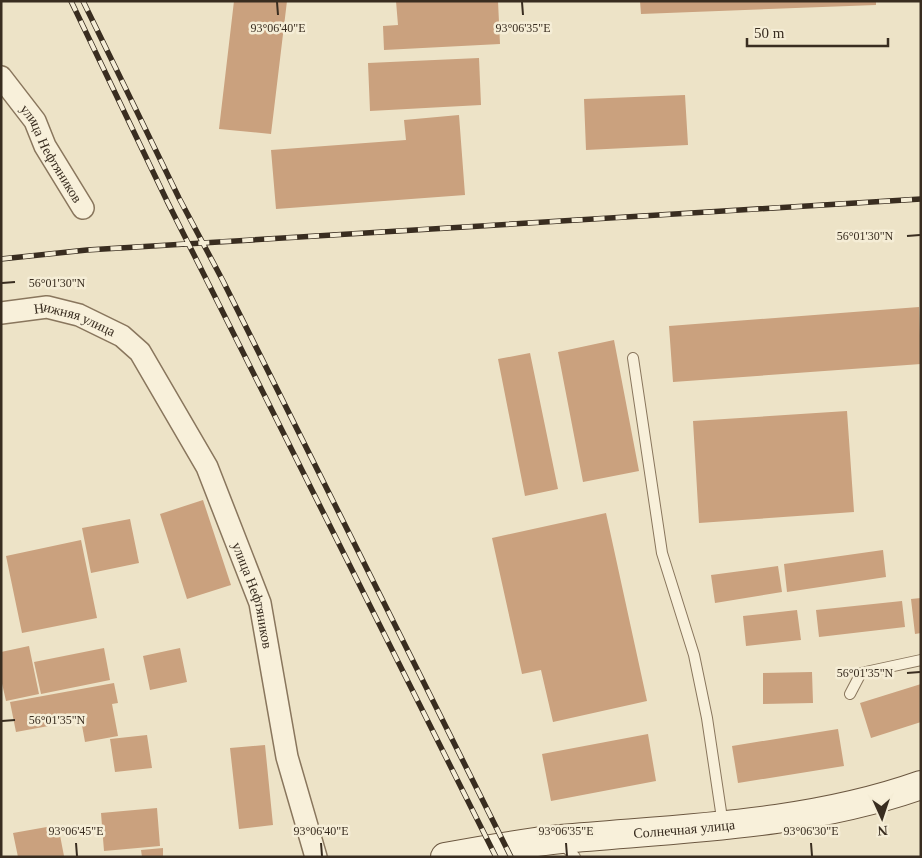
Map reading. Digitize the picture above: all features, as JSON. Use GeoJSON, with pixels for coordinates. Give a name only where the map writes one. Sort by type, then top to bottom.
{"type":"FeatureCollection","features":[{"type":"Feature","properties":{"kind":"street","name":"улица Нефтяников"},"geometry":{"type":"LineString","coordinates":[[1,77],[35,121],[45,146],[83,208]]}},
{"type":"Feature","properties":{"kind":"street","name":"Нижняя улица"},"geometry":{"type":"LineString","coordinates":[[1,313],[46,307],[79,315],[122,336],[140,352]]}},
{"type":"Feature","properties":{"kind":"street","name":"улица Нефтяников"},"geometry":{"type":"LineString","coordinates":[[140,352],[207,467],[260,603],[288,757],[316,857]]}},
{"type":"Feature","properties":{"kind":"street","name":"Солнечная улица"},"geometry":{"type":"LineString","coordinates":[[445,857],[567,848],[781,819],[882,799],[921,785]]}},
{"type":"Feature","properties":{"kind":"lane"},"geometry":{"type":"LineString","coordinates":[[633,358],[662,553],[694,655],[707,718],[723,826]]}},
{"type":"Feature","properties":{"kind":"lane"},"geometry":{"type":"LineString","coordinates":[[850,694],[861,673],[921,660]]}},
{"type":"Feature","properties":{"kind":"building"},"geometry":{"type":"Polygon","coordinates":[[[234,1],[287,1],[271,134],[219,129],[234,1]]]}},
{"type":"Feature","properties":{"kind":"building"},"geometry":{"type":"Polygon","coordinates":[[[396,1],[498,1],[500,44],[384,50],[383,26],[398,25],[396,1]]]}},
{"type":"Feature","properties":{"kind":"building"},"geometry":{"type":"Polygon","coordinates":[[[640,1],[876,1],[876,5],[641,14],[640,1]]]}},
{"type":"Feature","properties":{"kind":"building"},"geometry":{"type":"Polygon","coordinates":[[[479,58],[481,105],[370,111],[368,63],[479,58]]]}},
{"type":"Feature","properties":{"kind":"building"},"geometry":{"type":"Polygon","coordinates":[[[685,95],[688,145],[586,150],[584,99],[685,95]]]}},
{"type":"Feature","properties":{"kind":"building"},"geometry":{"type":"Polygon","coordinates":[[[459,115],[465,195],[276,209],[271,150],[406,140],[404,120],[459,115]]]}},
{"type":"Feature","properties":{"kind":"building"},"geometry":{"type":"Polygon","coordinates":[[[919,307],[921,364],[673,382],[669,326],[919,307]]]}},
{"type":"Feature","properties":{"kind":"building"},"geometry":{"type":"Polygon","coordinates":[[[614,340],[639,471],[583,482],[558,352],[614,340]]]}},
{"type":"Feature","properties":{"kind":"building"},"geometry":{"type":"Polygon","coordinates":[[[530,353],[558,489],[525,496],[498,359],[530,353]]]}},
{"type":"Feature","properties":{"kind":"building"},"geometry":{"type":"Polygon","coordinates":[[[847,411],[854,512],[699,523],[693,421],[847,411]]]}},
{"type":"Feature","properties":{"kind":"building"},"geometry":{"type":"Polygon","coordinates":[[[203,500],[231,585],[187,599],[160,514],[203,500]]]}},
{"type":"Feature","properties":{"kind":"building"},"geometry":{"type":"Polygon","coordinates":[[[606,513],[647,701],[553,722],[541,670],[522,674],[492,538],[606,513]]]}},
{"type":"Feature","properties":{"kind":"building"},"geometry":{"type":"Polygon","coordinates":[[[130,519],[139,563],[91,573],[82,528],[130,519]]]}},
{"type":"Feature","properties":{"kind":"building"},"geometry":{"type":"Polygon","coordinates":[[[81,540],[97,618],[22,633],[6,556],[81,540]]]}},
{"type":"Feature","properties":{"kind":"building"},"geometry":{"type":"Polygon","coordinates":[[[883,550],[886,577],[787,592],[784,564],[883,550]]]}},
{"type":"Feature","properties":{"kind":"building"},"geometry":{"type":"Polygon","coordinates":[[[778,566],[782,592],[715,603],[711,575],[778,566]]]}},
{"type":"Feature","properties":{"kind":"building"},"geometry":{"type":"Polygon","coordinates":[[[921,598],[921,633],[915,634],[911,599],[921,598]]]}},
{"type":"Feature","properties":{"kind":"building"},"geometry":{"type":"Polygon","coordinates":[[[902,601],[905,627],[819,637],[816,610],[902,601]]]}},
{"type":"Feature","properties":{"kind":"building"},"geometry":{"type":"Polygon","coordinates":[[[797,610],[801,640],[746,646],[743,616],[797,610]]]}},
{"type":"Feature","properties":{"kind":"building"},"geometry":{"type":"Polygon","coordinates":[[[29,646],[39,694],[6,701],[1,679],[1,652],[29,646]]]}},
{"type":"Feature","properties":{"kind":"building"},"geometry":{"type":"Polygon","coordinates":[[[104,648],[110,680],[41,694],[34,662],[104,648]]]}},
{"type":"Feature","properties":{"kind":"building"},"geometry":{"type":"Polygon","coordinates":[[[180,648],[187,682],[150,690],[143,656],[180,648]]]}},
{"type":"Feature","properties":{"kind":"building"},"geometry":{"type":"Polygon","coordinates":[[[812,672],[813,703],[763,704],[763,673],[812,672]]]}},
{"type":"Feature","properties":{"kind":"building"},"geometry":{"type":"Polygon","coordinates":[[[114,683],[118,703],[112,704],[118,736],[85,742],[81,720],[16,732],[10,702],[114,683]]]}},
{"type":"Feature","properties":{"kind":"building"},"geometry":{"type":"Polygon","coordinates":[[[921,684],[921,722],[871,738],[860,703],[921,684]]]}},
{"type":"Feature","properties":{"kind":"building"},"geometry":{"type":"Polygon","coordinates":[[[838,729],[844,766],[738,783],[732,746],[838,729]]]}},
{"type":"Feature","properties":{"kind":"building"},"geometry":{"type":"Polygon","coordinates":[[[648,734],[656,781],[551,801],[542,754],[648,734]]]}},
{"type":"Feature","properties":{"kind":"building"},"geometry":{"type":"Polygon","coordinates":[[[147,735],[152,768],[115,772],[110,739],[147,735]]]}},
{"type":"Feature","properties":{"kind":"building"},"geometry":{"type":"Polygon","coordinates":[[[265,745],[273,825],[239,829],[230,748],[265,745]]]}},
{"type":"Feature","properties":{"kind":"building"},"geometry":{"type":"Polygon","coordinates":[[[157,808],[160,846],[104,851],[101,813],[157,808]]]}},
{"type":"Feature","properties":{"kind":"building"},"geometry":{"type":"Polygon","coordinates":[[[58,825],[64,856],[18,857],[13,833],[58,825]]]}},
{"type":"Feature","properties":{"kind":"building"},"geometry":{"type":"Polygon","coordinates":[[[163,848],[163,857],[142,857],[141,850],[163,848]]]}},
{"type":"Feature","properties":{"kind":"railway"},"geometry":{"type":"LineString","coordinates":[[71,1],[168,203],[496,857]]}},
{"type":"Feature","properties":{"kind":"railway"},"geometry":{"type":"LineString","coordinates":[[83,1],[179,198],[223,281],[511,857]]}},
{"type":"Feature","properties":{"kind":"railway"},"geometry":{"type":"LineString","coordinates":[[1,259],[87,250],[921,199]]}}]}
